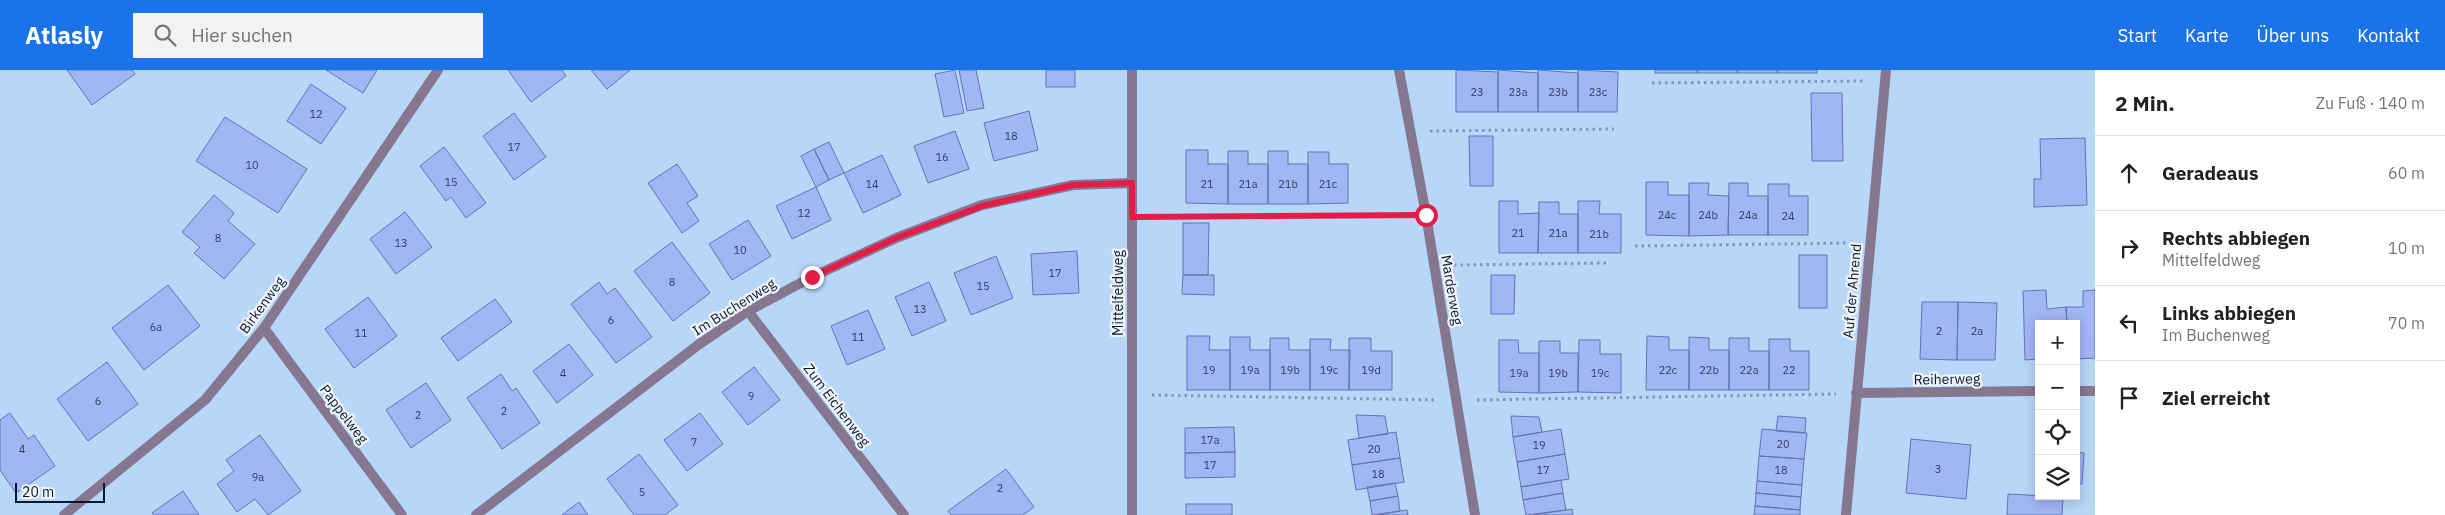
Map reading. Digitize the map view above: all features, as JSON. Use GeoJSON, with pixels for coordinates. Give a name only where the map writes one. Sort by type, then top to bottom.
{"type":"FeatureCollection","features":[{"type":"Feature","properties":{"kind":"street","name":"Birkenweg"},"geometry":{"type":"LineString","coordinates":[[64,515],[205,400],[264,328],[438,70]]}},
{"type":"Feature","properties":{"kind":"street","name":"Mittelfeldweg"},"geometry":{"type":"LineString","coordinates":[[1132,70],[1132,515]]}},
{"type":"Feature","properties":{"kind":"street","name":"Marderweg"},"geometry":{"type":"LineString","coordinates":[[1399,70],[1412,132],[1475,515]]}},
{"type":"Feature","properties":{"kind":"street","name":"Auf der Ahrend"},"geometry":{"type":"LineString","coordinates":[[1846,515],[1886,70]]}},
{"type":"Feature","properties":{"kind":"street","name":"Im Buchenweg"},"geometry":{"type":"LineString","coordinates":[[476,515],[698,345],[748,311],[812,277],[896,238],[982,206],[1073,185],[1132,183]]}},
{"type":"Feature","properties":{"kind":"street","name":"Zum Eichenweg"},"geometry":{"type":"LineString","coordinates":[[748,311],[904,515]]}},
{"type":"Feature","properties":{"kind":"street","name":"Pappelweg"},"geometry":{"type":"LineString","coordinates":[[264,328],[402,515]]}},
{"type":"Feature","properties":{"kind":"street"},"geometry":{"type":"LineString","coordinates":[[2080,391],[2095,391]]}},
{"type":"Feature","properties":{"kind":"street","name":"Reiherweg"},"geometry":{"type":"LineString","coordinates":[[1856,393],[2035,392]]}},
{"type":"Feature","properties":{"kind":"path"},"geometry":{"type":"LineString","coordinates":[[1652,83],[1885,81]]}},
{"type":"Feature","properties":{"kind":"path"},"geometry":{"type":"LineString","coordinates":[[1412,132],[1614,129]]}},
{"type":"Feature","properties":{"kind":"path"},"geometry":{"type":"LineString","coordinates":[[1132,217],[1426,215]]}},
{"type":"Feature","properties":{"kind":"path"},"geometry":{"type":"LineString","coordinates":[[1635,246],[1870,243]]}},
{"type":"Feature","properties":{"kind":"path"},"geometry":{"type":"LineString","coordinates":[[1433,265],[1608,263]]}},
{"type":"Feature","properties":{"kind":"path"},"geometry":{"type":"LineString","coordinates":[[1132,394],[1457,401],[1856,393]]}},
{"type":"Feature","properties":{"kind":"building"},"geometry":{"type":"Polygon","coordinates":[[[67,70],[132,70],[135,74],[92,105],[67,70]]]}},
{"type":"Feature","properties":{"kind":"building"},"geometry":{"type":"Polygon","coordinates":[[[326,70],[377,70],[363,93],[326,70]]]}},
{"type":"Feature","properties":{"kind":"building"},"geometry":{"type":"Polygon","coordinates":[[[508,70],[562,70],[566,76],[531,102],[508,70]]]}},
{"type":"Feature","properties":{"kind":"building"},"geometry":{"type":"Polygon","coordinates":[[[591,70],[630,70],[607,89],[591,70]]]}},
{"type":"Feature","properties":{"kind":"building"},"geometry":{"type":"Polygon","coordinates":[[[955,70],[964,113],[944,117],[935,74],[955,70]]]}},
{"type":"Feature","properties":{"kind":"building"},"geometry":{"type":"Polygon","coordinates":[[[959,70],[976,70],[984,108],[967,111],[959,70]]]}},
{"type":"Feature","properties":{"kind":"building"},"geometry":{"type":"Polygon","coordinates":[[[1046,70],[1075,70],[1075,87],[1046,87],[1046,70]]]}},
{"type":"Feature","properties":{"kind":"building"},"geometry":{"type":"Polygon","coordinates":[[[1456,70],[1498,72],[1498,112],[1456,112],[1456,70]]]}},
{"type":"Feature","properties":{"kind":"building"},"geometry":{"type":"Polygon","coordinates":[[[1498,70],[1538,73],[1538,112],[1498,112],[1498,70]]]}},
{"type":"Feature","properties":{"kind":"building"},"geometry":{"type":"Polygon","coordinates":[[[1538,70],[1578,73],[1578,112],[1538,112],[1538,70]]]}},
{"type":"Feature","properties":{"kind":"building"},"geometry":{"type":"Polygon","coordinates":[[[1578,70],[1618,72],[1617,112],[1578,112],[1578,70]]]}},
{"type":"Feature","properties":{"kind":"building"},"geometry":{"type":"Polygon","coordinates":[[[1655,70],[1697,70],[1697,73],[1655,73],[1655,70]]]}},
{"type":"Feature","properties":{"kind":"building"},"geometry":{"type":"Polygon","coordinates":[[[1697,70],[1737,70],[1737,73],[1697,73],[1697,70]]]}},
{"type":"Feature","properties":{"kind":"building"},"geometry":{"type":"Polygon","coordinates":[[[1737,70],[1777,70],[1777,73],[1737,73],[1737,70]]]}},
{"type":"Feature","properties":{"kind":"building"},"geometry":{"type":"Polygon","coordinates":[[[1777,70],[1817,70],[1817,73],[1777,73],[1777,70]]]}},
{"type":"Feature","properties":{"kind":"building"},"geometry":{"type":"Polygon","coordinates":[[[311,84],[346,108],[321,144],[287,121],[311,84]]]}},
{"type":"Feature","properties":{"kind":"building"},"geometry":{"type":"Polygon","coordinates":[[[1811,93],[1842,93],[1843,161],[1812,161],[1811,93]]]}},
{"type":"Feature","properties":{"kind":"building"},"geometry":{"type":"Polygon","coordinates":[[[1029,111],[1038,150],[994,161],[984,123],[1029,111]]]}},
{"type":"Feature","properties":{"kind":"building"},"geometry":{"type":"Polygon","coordinates":[[[514,113],[546,157],[514,180],[483,136],[514,113]]]}},
{"type":"Feature","properties":{"kind":"building"},"geometry":{"type":"Polygon","coordinates":[[[225,117],[307,169],[278,213],[196,161],[225,117]]]}},
{"type":"Feature","properties":{"kind":"building"},"geometry":{"type":"Polygon","coordinates":[[[955,131],[969,169],[928,183],[914,146],[955,131]]]}},
{"type":"Feature","properties":{"kind":"building"},"geometry":{"type":"Polygon","coordinates":[[[1469,136],[1493,136],[1493,186],[1470,186],[1469,136]]]}},
{"type":"Feature","properties":{"kind":"building"},"geometry":{"type":"Polygon","coordinates":[[[2085,138],[2087,205],[2034,207],[2034,179],[2041,179],[2040,139],[2085,138]]]}},
{"type":"Feature","properties":{"kind":"building"},"geometry":{"type":"Polygon","coordinates":[[[829,142],[844,173],[829,180],[814,149],[829,142]]]}},
{"type":"Feature","properties":{"kind":"building"},"geometry":{"type":"Polygon","coordinates":[[[444,147],[486,203],[466,218],[451,197],[446,201],[420,166],[444,147]]]}},
{"type":"Feature","properties":{"kind":"building"},"geometry":{"type":"Polygon","coordinates":[[[814,149],[829,180],[816,187],[801,156],[814,149]]]}},
{"type":"Feature","properties":{"kind":"building"},"geometry":{"type":"Polygon","coordinates":[[[1186,150],[1208,150],[1208,164],[1228,164],[1228,204],[1186,203],[1186,150]]]}},
{"type":"Feature","properties":{"kind":"building"},"geometry":{"type":"Polygon","coordinates":[[[1228,151],[1248,151],[1248,164],[1268,164],[1268,204],[1228,204],[1228,151]]]}},
{"type":"Feature","properties":{"kind":"building"},"geometry":{"type":"Polygon","coordinates":[[[1268,151],[1288,151],[1288,164],[1308,164],[1308,204],[1268,204],[1268,151]]]}},
{"type":"Feature","properties":{"kind":"building"},"geometry":{"type":"Polygon","coordinates":[[[1308,152],[1329,152],[1329,164],[1348,164],[1348,203],[1308,204],[1308,152]]]}},
{"type":"Feature","properties":{"kind":"building"},"geometry":{"type":"Polygon","coordinates":[[[882,155],[901,195],[863,213],[844,173],[882,155]]]}},
{"type":"Feature","properties":{"kind":"building"},"geometry":{"type":"Polygon","coordinates":[[[677,164],[698,196],[687,203],[699,221],[682,233],[648,183],[677,164]]]}},
{"type":"Feature","properties":{"kind":"building"},"geometry":{"type":"Polygon","coordinates":[[[1646,182],[1668,182],[1668,195],[1689,195],[1689,236],[1646,235],[1646,182]]]}},
{"type":"Feature","properties":{"kind":"building"},"geometry":{"type":"Polygon","coordinates":[[[1689,183],[1709,183],[1708,195],[1729,196],[1728,235],[1689,236],[1689,183]]]}},
{"type":"Feature","properties":{"kind":"building"},"geometry":{"type":"Polygon","coordinates":[[[1729,183],[1748,183],[1748,196],[1768,196],[1768,235],[1728,235],[1729,183]]]}},
{"type":"Feature","properties":{"kind":"building"},"geometry":{"type":"Polygon","coordinates":[[[1768,184],[1789,184],[1789,196],[1808,196],[1808,235],[1768,235],[1768,184]]]}},
{"type":"Feature","properties":{"kind":"building"},"geometry":{"type":"Polygon","coordinates":[[[816,187],[831,220],[792,239],[776,206],[816,187]]]}},
{"type":"Feature","properties":{"kind":"building"},"geometry":{"type":"Polygon","coordinates":[[[214,195],[234,213],[228,221],[255,244],[224,279],[194,253],[200,247],[182,232],[214,195]]]}},
{"type":"Feature","properties":{"kind":"building"},"geometry":{"type":"Polygon","coordinates":[[[1499,201],[1518,201],[1518,214],[1539,213],[1538,253],[1499,253],[1499,201]]]}},
{"type":"Feature","properties":{"kind":"building"},"geometry":{"type":"Polygon","coordinates":[[[1578,201],[1600,201],[1599,214],[1621,214],[1621,253],[1578,253],[1578,201]]]}},
{"type":"Feature","properties":{"kind":"building"},"geometry":{"type":"Polygon","coordinates":[[[1539,202],[1559,202],[1559,214],[1578,214],[1578,253],[1538,253],[1539,202]]]}},
{"type":"Feature","properties":{"kind":"building"},"geometry":{"type":"Polygon","coordinates":[[[405,212],[432,247],[396,274],[370,239],[405,212]]]}},
{"type":"Feature","properties":{"kind":"building"},"geometry":{"type":"Polygon","coordinates":[[[748,220],[771,256],[732,280],[709,244],[748,220]]]}},
{"type":"Feature","properties":{"kind":"building"},"geometry":{"type":"Polygon","coordinates":[[[1183,223],[1209,223],[1208,275],[1183,275],[1183,223]]]}},
{"type":"Feature","properties":{"kind":"building"},"geometry":{"type":"Polygon","coordinates":[[[672,242],[710,293],[673,321],[634,271],[672,242]]]}},
{"type":"Feature","properties":{"kind":"building"},"geometry":{"type":"Polygon","coordinates":[[[1077,251],[1079,293],[1033,295],[1031,254],[1077,251]]]}},
{"type":"Feature","properties":{"kind":"building"},"geometry":{"type":"Polygon","coordinates":[[[1799,255],[1827,255],[1827,308],[1799,308],[1799,255]]]}},
{"type":"Feature","properties":{"kind":"building"},"geometry":{"type":"Polygon","coordinates":[[[996,256],[1013,298],[971,315],[954,273],[996,256]]]}},
{"type":"Feature","properties":{"kind":"building"},"geometry":{"type":"Polygon","coordinates":[[[1183,275],[1214,275],[1214,295],[1182,294],[1183,275]]]}},
{"type":"Feature","properties":{"kind":"building"},"geometry":{"type":"Polygon","coordinates":[[[1491,275],[1515,275],[1514,314],[1491,314],[1491,275]]]}},
{"type":"Feature","properties":{"kind":"building"},"geometry":{"type":"Polygon","coordinates":[[[599,282],[607,294],[615,288],[652,337],[616,363],[571,304],[599,282]]]}},
{"type":"Feature","properties":{"kind":"building"},"geometry":{"type":"Polygon","coordinates":[[[929,282],[946,321],[912,336],[895,297],[929,282]]]}},
{"type":"Feature","properties":{"kind":"building"},"geometry":{"type":"Polygon","coordinates":[[[168,285],[200,326],[144,370],[112,328],[168,285]]]}},
{"type":"Feature","properties":{"kind":"building"},"geometry":{"type":"Polygon","coordinates":[[[2046,290],[2047,309],[2066,307],[2067,320],[2035,320],[2035,359],[2025,360],[2023,291],[2046,290]]]}},
{"type":"Feature","properties":{"kind":"building"},"geometry":{"type":"Polygon","coordinates":[[[2095,290],[2095,358],[2080,359],[2080,320],[2067,320],[2066,307],[2083,307],[2083,291],[2095,290]]]}},
{"type":"Feature","properties":{"kind":"building"},"geometry":{"type":"Polygon","coordinates":[[[368,297],[397,336],[354,368],[325,329],[368,297]]]}},
{"type":"Feature","properties":{"kind":"building"},"geometry":{"type":"Polygon","coordinates":[[[495,299],[512,322],[458,361],[441,338],[495,299]]]}},
{"type":"Feature","properties":{"kind":"building"},"geometry":{"type":"Polygon","coordinates":[[[1922,302],[1958,302],[1957,360],[1920,359],[1922,302]]]}},
{"type":"Feature","properties":{"kind":"building"},"geometry":{"type":"Polygon","coordinates":[[[1958,302],[1997,303],[1995,360],[1957,360],[1958,302]]]}},
{"type":"Feature","properties":{"kind":"building"},"geometry":{"type":"Polygon","coordinates":[[[868,310],[885,349],[847,365],[831,326],[868,310]]]}},
{"type":"Feature","properties":{"kind":"building"},"geometry":{"type":"Polygon","coordinates":[[[1187,336],[1210,336],[1209,350],[1230,350],[1230,390],[1187,390],[1187,336]]]}},
{"type":"Feature","properties":{"kind":"building"},"geometry":{"type":"Polygon","coordinates":[[[1647,336],[1669,337],[1669,350],[1689,350],[1689,390],[1646,390],[1647,336]]]}},
{"type":"Feature","properties":{"kind":"building"},"geometry":{"type":"Polygon","coordinates":[[[1230,337],[1250,337],[1250,350],[1270,350],[1270,390],[1230,390],[1230,337]]]}},
{"type":"Feature","properties":{"kind":"building"},"geometry":{"type":"Polygon","coordinates":[[[1689,337],[1709,338],[1709,350],[1729,350],[1729,390],[1689,390],[1689,337]]]}},
{"type":"Feature","properties":{"kind":"building"},"geometry":{"type":"Polygon","coordinates":[[[1270,338],[1289,338],[1289,350],[1310,350],[1310,390],[1270,390],[1270,338]]]}},
{"type":"Feature","properties":{"kind":"building"},"geometry":{"type":"Polygon","coordinates":[[[1349,338],[1371,338],[1371,351],[1392,351],[1392,390],[1349,390],[1349,338]]]}},
{"type":"Feature","properties":{"kind":"building"},"geometry":{"type":"Polygon","coordinates":[[[1729,338],[1749,338],[1749,351],[1769,351],[1769,390],[1729,390],[1729,338]]]}},
{"type":"Feature","properties":{"kind":"building"},"geometry":{"type":"Polygon","coordinates":[[[1310,339],[1331,339],[1330,350],[1350,350],[1349,390],[1310,390],[1310,339]]]}},
{"type":"Feature","properties":{"kind":"building"},"geometry":{"type":"Polygon","coordinates":[[[1769,339],[1790,339],[1790,351],[1809,351],[1809,390],[1769,390],[1769,339]]]}},
{"type":"Feature","properties":{"kind":"building"},"geometry":{"type":"Polygon","coordinates":[[[1499,340],[1518,340],[1519,353],[1539,353],[1539,393],[1499,392],[1499,340]]]}},
{"type":"Feature","properties":{"kind":"building"},"geometry":{"type":"Polygon","coordinates":[[[1579,340],[1600,340],[1600,354],[1621,354],[1621,393],[1578,392],[1579,340]]]}},
{"type":"Feature","properties":{"kind":"building"},"geometry":{"type":"Polygon","coordinates":[[[1539,341],[1560,341],[1560,353],[1578,353],[1578,392],[1539,393],[1539,341]]]}},
{"type":"Feature","properties":{"kind":"building"},"geometry":{"type":"Polygon","coordinates":[[[569,344],[593,375],[557,403],[533,371],[569,344]]]}},
{"type":"Feature","properties":{"kind":"building"},"geometry":{"type":"Polygon","coordinates":[[[107,362],[138,404],[88,441],[57,399],[107,362]]]}},
{"type":"Feature","properties":{"kind":"building"},"geometry":{"type":"Polygon","coordinates":[[[754,367],[780,400],[748,425],[722,392],[754,367]]]}},
{"type":"Feature","properties":{"kind":"building"},"geometry":{"type":"Polygon","coordinates":[[[501,374],[512,391],[516,388],[540,423],[502,449],[467,398],[501,374]]]}},
{"type":"Feature","properties":{"kind":"building"},"geometry":{"type":"Polygon","coordinates":[[[426,383],[451,420],[411,448],[386,410],[426,383]]]}},
{"type":"Feature","properties":{"kind":"building"},"geometry":{"type":"Polygon","coordinates":[[[10,413],[28,439],[34,435],[55,466],[16,493],[0,470],[0,420],[10,413]]]}},
{"type":"Feature","properties":{"kind":"building"},"geometry":{"type":"Polygon","coordinates":[[[700,413],[723,444],[687,471],[664,440],[700,413]]]}},
{"type":"Feature","properties":{"kind":"building"},"geometry":{"type":"Polygon","coordinates":[[[1356,415],[1385,416],[1388,434],[1359,438],[1356,415]]]}},
{"type":"Feature","properties":{"kind":"building"},"geometry":{"type":"Polygon","coordinates":[[[1511,416],[1539,417],[1542,432],[1513,437],[1511,416]]]}},
{"type":"Feature","properties":{"kind":"building"},"geometry":{"type":"Polygon","coordinates":[[[1778,416],[1806,418],[1805,433],[1776,431],[1778,416]]]}},
{"type":"Feature","properties":{"kind":"building"},"geometry":{"type":"Polygon","coordinates":[[[1234,427],[1235,452],[1185,453],[1185,428],[1234,427]]]}},
{"type":"Feature","properties":{"kind":"building"},"geometry":{"type":"Polygon","coordinates":[[[1561,429],[1565,454],[1517,462],[1513,437],[1561,429]]]}},
{"type":"Feature","properties":{"kind":"building"},"geometry":{"type":"Polygon","coordinates":[[[1762,429],[1807,433],[1804,459],[1759,456],[1762,429]]]}},
{"type":"Feature","properties":{"kind":"building"},"geometry":{"type":"Polygon","coordinates":[[[1396,432],[1400,458],[1352,465],[1348,440],[1396,432]]]}},
{"type":"Feature","properties":{"kind":"building"},"geometry":{"type":"Polygon","coordinates":[[[260,435],[301,491],[268,515],[255,499],[237,512],[217,484],[234,471],[226,460],[260,435]]]}},
{"type":"Feature","properties":{"kind":"building"},"geometry":{"type":"Polygon","coordinates":[[[1911,439],[1971,445],[1966,499],[1906,493],[1911,439]]]}},
{"type":"Feature","properties":{"kind":"building"},"geometry":{"type":"Polygon","coordinates":[[[1235,452],[1235,477],[1185,478],[1185,453],[1235,452]]]}},
{"type":"Feature","properties":{"kind":"building"},"geometry":{"type":"Polygon","coordinates":[[[2080,452],[2084,453],[2082,484],[2080,484],[2080,452]]]}},
{"type":"Feature","properties":{"kind":"building"},"geometry":{"type":"Polygon","coordinates":[[[639,454],[678,505],[665,515],[634,515],[607,479],[639,454]]]}},
{"type":"Feature","properties":{"kind":"building"},"geometry":{"type":"Polygon","coordinates":[[[1565,454],[1569,479],[1521,487],[1517,462],[1565,454]]]}},
{"type":"Feature","properties":{"kind":"building"},"geometry":{"type":"Polygon","coordinates":[[[1759,456],[1804,459],[1802,485],[1757,481],[1759,456]]]}},
{"type":"Feature","properties":{"kind":"building"},"geometry":{"type":"Polygon","coordinates":[[[1400,458],[1404,482],[1356,490],[1352,465],[1400,458]]]}},
{"type":"Feature","properties":{"kind":"building"},"geometry":{"type":"Polygon","coordinates":[[[1006,469],[1034,507],[1023,515],[951,515],[948,511],[1006,469]]]}},
{"type":"Feature","properties":{"kind":"building"},"geometry":{"type":"Polygon","coordinates":[[[1561,480],[1563,493],[1523,500],[1521,487],[1561,480]]]}},
{"type":"Feature","properties":{"kind":"building"},"geometry":{"type":"Polygon","coordinates":[[[1757,481],[1802,485],[1801,497],[1756,493],[1757,481]]]}},
{"type":"Feature","properties":{"kind":"building"},"geometry":{"type":"Polygon","coordinates":[[[1395,483],[1398,496],[1370,501],[1367,487],[1395,483]]]}},
{"type":"Feature","properties":{"kind":"building"},"geometry":{"type":"Polygon","coordinates":[[[183,491],[199,515],[154,515],[152,513],[183,491]]]}},
{"type":"Feature","properties":{"kind":"building"},"geometry":{"type":"Polygon","coordinates":[[[1563,493],[1566,510],[1526,515],[1523,500],[1563,493]]]}},
{"type":"Feature","properties":{"kind":"building"},"geometry":{"type":"Polygon","coordinates":[[[1756,493],[1801,497],[1800,510],[1755,506],[1756,493]]]}},
{"type":"Feature","properties":{"kind":"building"},"geometry":{"type":"Polygon","coordinates":[[[2008,494],[2035,495],[2035,500],[2063,500],[2062,515],[2007,515],[2008,494]]]}},
{"type":"Feature","properties":{"kind":"building"},"geometry":{"type":"Polygon","coordinates":[[[1398,496],[1400,511],[1372,515],[1370,501],[1398,496]]]}},
{"type":"Feature","properties":{"kind":"building"},"geometry":{"type":"Polygon","coordinates":[[[579,502],[588,515],[562,515],[579,502]]]}},
{"type":"Feature","properties":{"kind":"building"},"geometry":{"type":"Polygon","coordinates":[[[1186,504],[1232,504],[1232,515],[1186,515],[1186,504]]]}},
{"type":"Feature","properties":{"kind":"building"},"geometry":{"type":"Polygon","coordinates":[[[1755,506],[1800,510],[1800,515],[1754,515],[1755,506]]]}},
{"type":"Feature","properties":{"kind":"building"},"geometry":{"type":"Polygon","coordinates":[[[1572,509],[1573,515],[1533,515],[1566,510],[1572,509]]]}},
{"type":"Feature","properties":{"kind":"building"},"geometry":{"type":"Polygon","coordinates":[[[1407,510],[1408,515],[1376,515],[1400,511],[1407,510]]]}},
{"type":"Feature","properties":{"kind":"route"},"geometry":{"type":"LineString","coordinates":[[812,277],[896,238],[982,206],[1073,185],[1132,183],[1132,217],[1426,215]]}}]}
